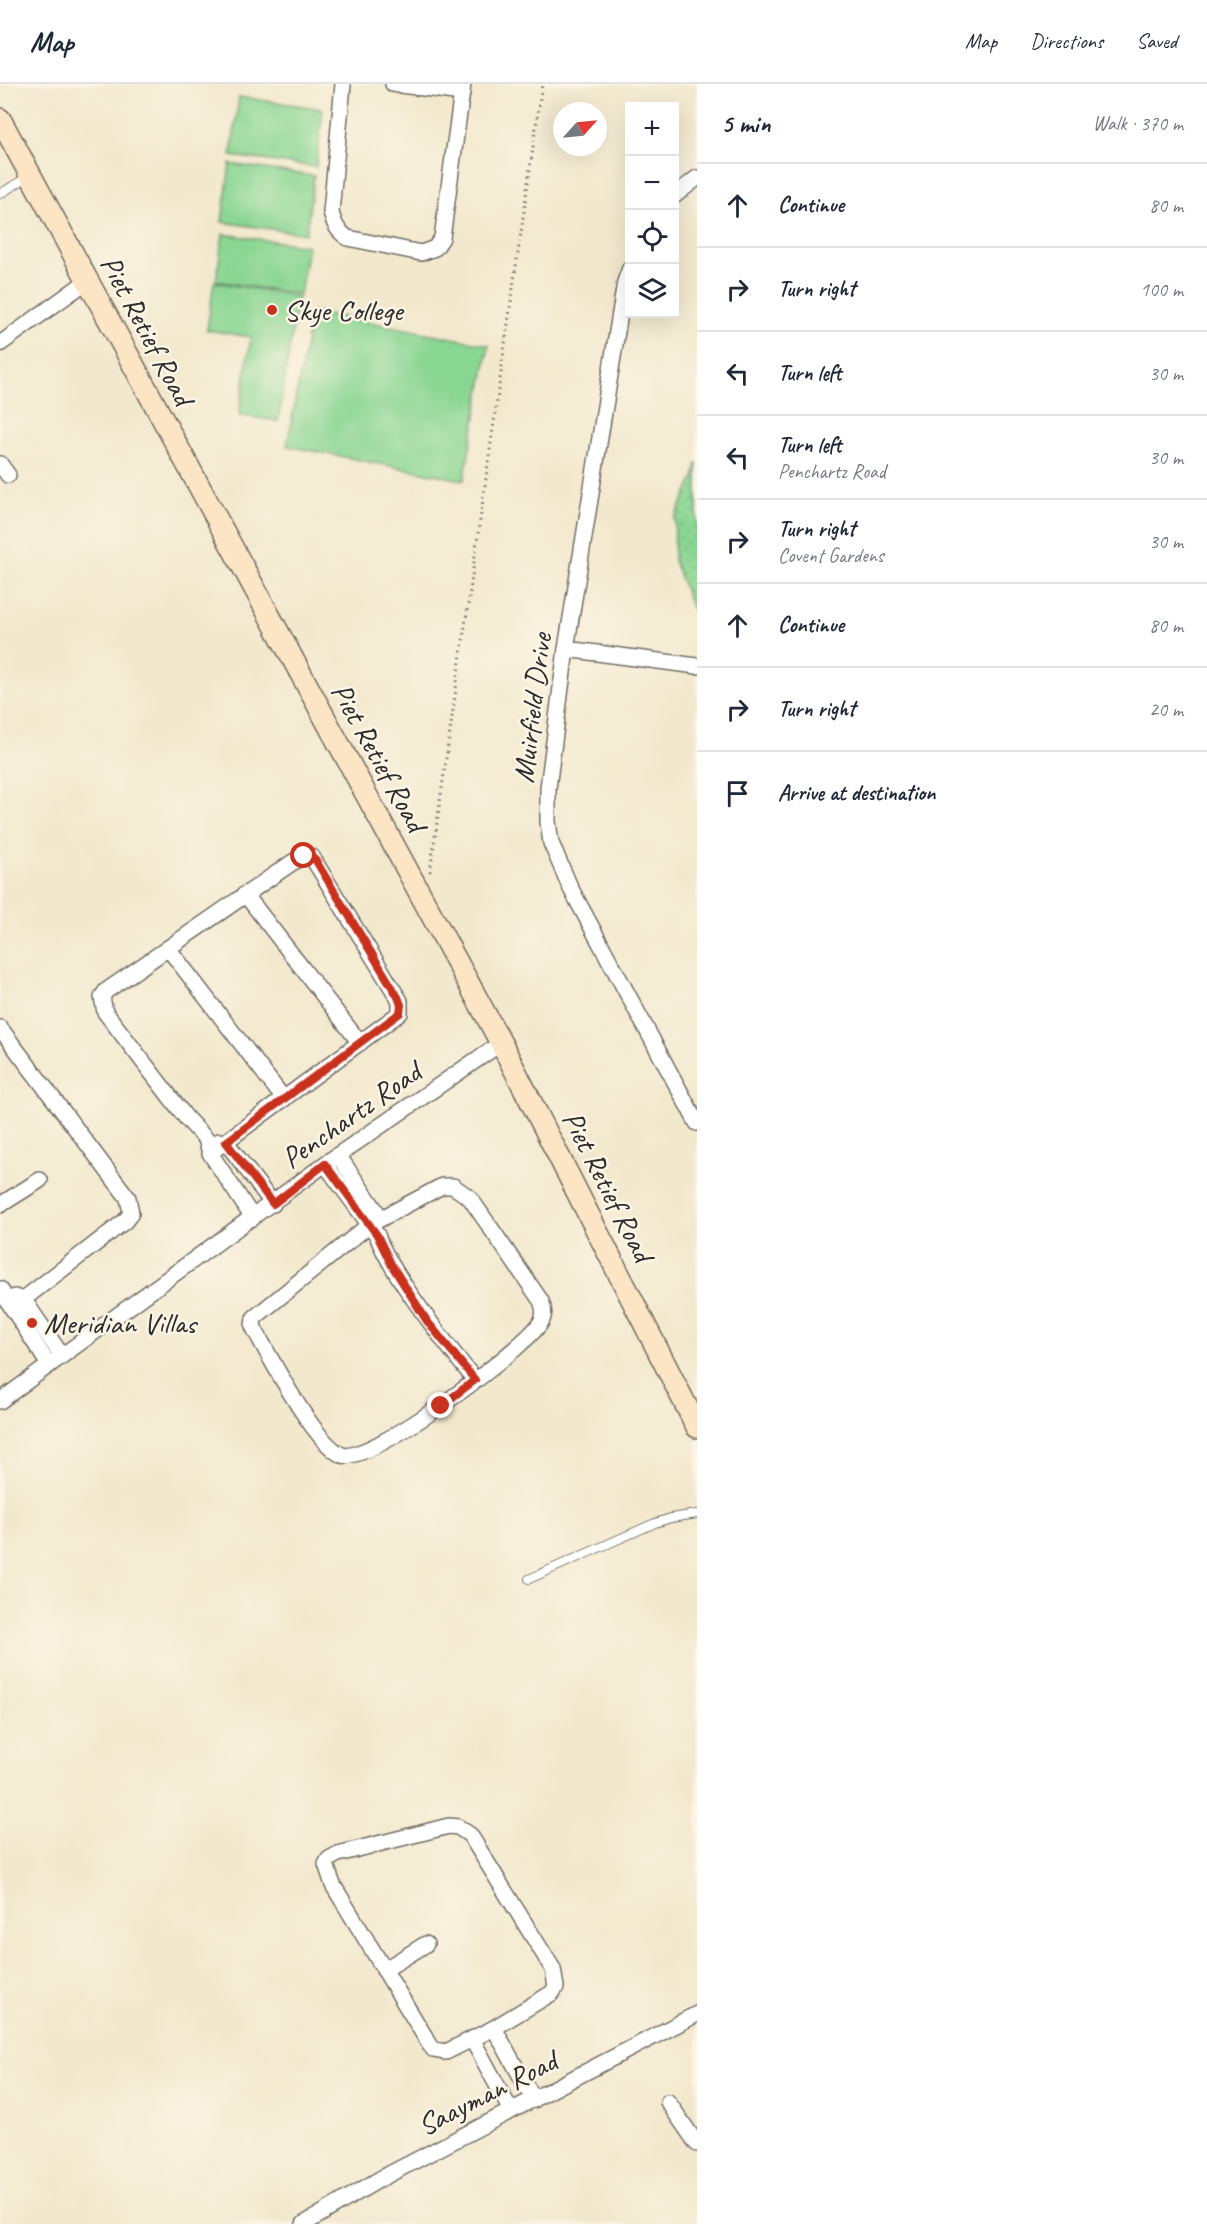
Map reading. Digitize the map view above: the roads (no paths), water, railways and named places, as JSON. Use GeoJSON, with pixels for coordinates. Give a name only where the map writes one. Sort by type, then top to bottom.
{"type":"FeatureCollection","features":[{"type":"Feature","properties":{"kind":"street"},"geometry":{"type":"LineString","coordinates":[[343,84],[331,212],[334,223],[341,234],[348,238],[421,253],[435,248],[442,238],[462,89],[393,84]]}},
{"type":"Feature","properties":{"kind":"street","name":"Piet Retief Road"},"geometry":{"type":"LineString","coordinates":[[0,119],[501,1043],[697,1427]]}},
{"type":"Feature","properties":{"kind":"street"},"geometry":{"type":"LineString","coordinates":[[679,193],[697,178]]}},
{"type":"Feature","properties":{"kind":"street"},"geometry":{"type":"LineString","coordinates":[[0,344],[87,281]]}},
{"type":"Feature","properties":{"kind":"street","name":"Muirfield Drive"},"geometry":{"type":"LineString","coordinates":[[625,282],[566,649],[548,788],[548,822],[551,843],[571,889],[697,1123]]}},
{"type":"Feature","properties":{"kind":"street"},"geometry":{"type":"LineString","coordinates":[[566,649],[697,666]]}},
{"type":"Feature","properties":{"kind":"street"},"geometry":{"type":"LineString","coordinates":[[208,1146],[226,1142],[400,1013],[401,1005],[316,861],[308,855],[299,858],[245,894],[106,991],[102,997],[103,1006],[208,1146],[253,1218]]}},
{"type":"Feature","properties":{"kind":"street"},"geometry":{"type":"LineString","coordinates":[[245,894],[360,1043]]}},
{"type":"Feature","properties":{"kind":"street"},"geometry":{"type":"LineString","coordinates":[[168,948],[284,1100]]}},
{"type":"Feature","properties":{"kind":"street"},"geometry":{"type":"LineString","coordinates":[[0,1028],[128,1198],[131,1213],[125,1221],[18,1304]]}},
{"type":"Feature","properties":{"kind":"street","name":"Penchartz Road"},"geometry":{"type":"LineString","coordinates":[[0,1401],[325,1164],[501,1043]]}},
{"type":"Feature","properties":{"kind":"street"},"geometry":{"type":"LineString","coordinates":[[226,1142],[273,1204]]}},
{"type":"Feature","properties":{"kind":"street"},"geometry":{"type":"LineString","coordinates":[[338,1155],[375,1226],[391,1264],[427,1321],[475,1380]]}},
{"type":"Feature","properties":{"kind":"street"},"geometry":{"type":"LineString","coordinates":[[325,1164],[375,1226]]}},
{"type":"Feature","properties":{"kind":"street"},"geometry":{"type":"LineString","coordinates":[[0,1205],[40,1180]]}},
{"type":"Feature","properties":{"kind":"street"},"geometry":{"type":"LineString","coordinates":[[453,1186],[470,1197],[541,1301],[544,1315],[540,1324],[526,1340],[441,1406],[408,1428],[354,1455],[340,1454],[319,1434],[306,1417],[256,1332],[253,1326],[254,1318],[375,1226],[435,1189],[453,1186]]}},
{"type":"Feature","properties":{"kind":"street"},"geometry":{"type":"LineString","coordinates":[[2,1291],[18,1304],[62,1356]]}},
{"type":"Feature","properties":{"kind":"street"},"geometry":{"type":"LineString","coordinates":[[18,1304],[49,1365]]}},
{"type":"Feature","properties":{"kind":"street"},"geometry":{"type":"LineString","coordinates":[[438,1827],[458,1827],[470,1835],[553,1969],[556,1987],[552,1993],[494,2028],[446,2052],[435,2050],[384,1970],[333,1885],[326,1864],[329,1859],[338,1854],[438,1827]]}},
{"type":"Feature","properties":{"kind":"street"},"geometry":{"type":"LineString","coordinates":[[384,1970],[426,1944]]}},
{"type":"Feature","properties":{"kind":"street","name":"Saayman Road"},"geometry":{"type":"LineString","coordinates":[[304,2224],[380,2179],[697,2014]]}},
{"type":"Feature","properties":{"kind":"street"},"geometry":{"type":"LineString","coordinates":[[494,2028],[534,2100]]}},
{"type":"Feature","properties":{"kind":"street"},"geometry":{"type":"LineString","coordinates":[[472,2039],[511,2111]]}},
{"type":"Feature","properties":{"kind":"street"},"geometry":{"type":"LineString","coordinates":[[668,2102],[697,2144]]}},
{"type":"Feature","properties":{"kind":"lane"},"geometry":{"type":"LineString","coordinates":[[0,194],[30,176]]}},
{"type":"Feature","properties":{"kind":"lane"},"geometry":{"type":"LineString","coordinates":[[529,1579],[655,1523],[697,1514]]}},
{"type":"Feature","properties":{"kind":"place","name":"Skye College"},"geometry":{"type":"Point","coordinates":[272,310]}},
{"type":"Feature","properties":{"kind":"place","name":"Meridian Villas"},"geometry":{"type":"Point","coordinates":[32,1323]}}]}
